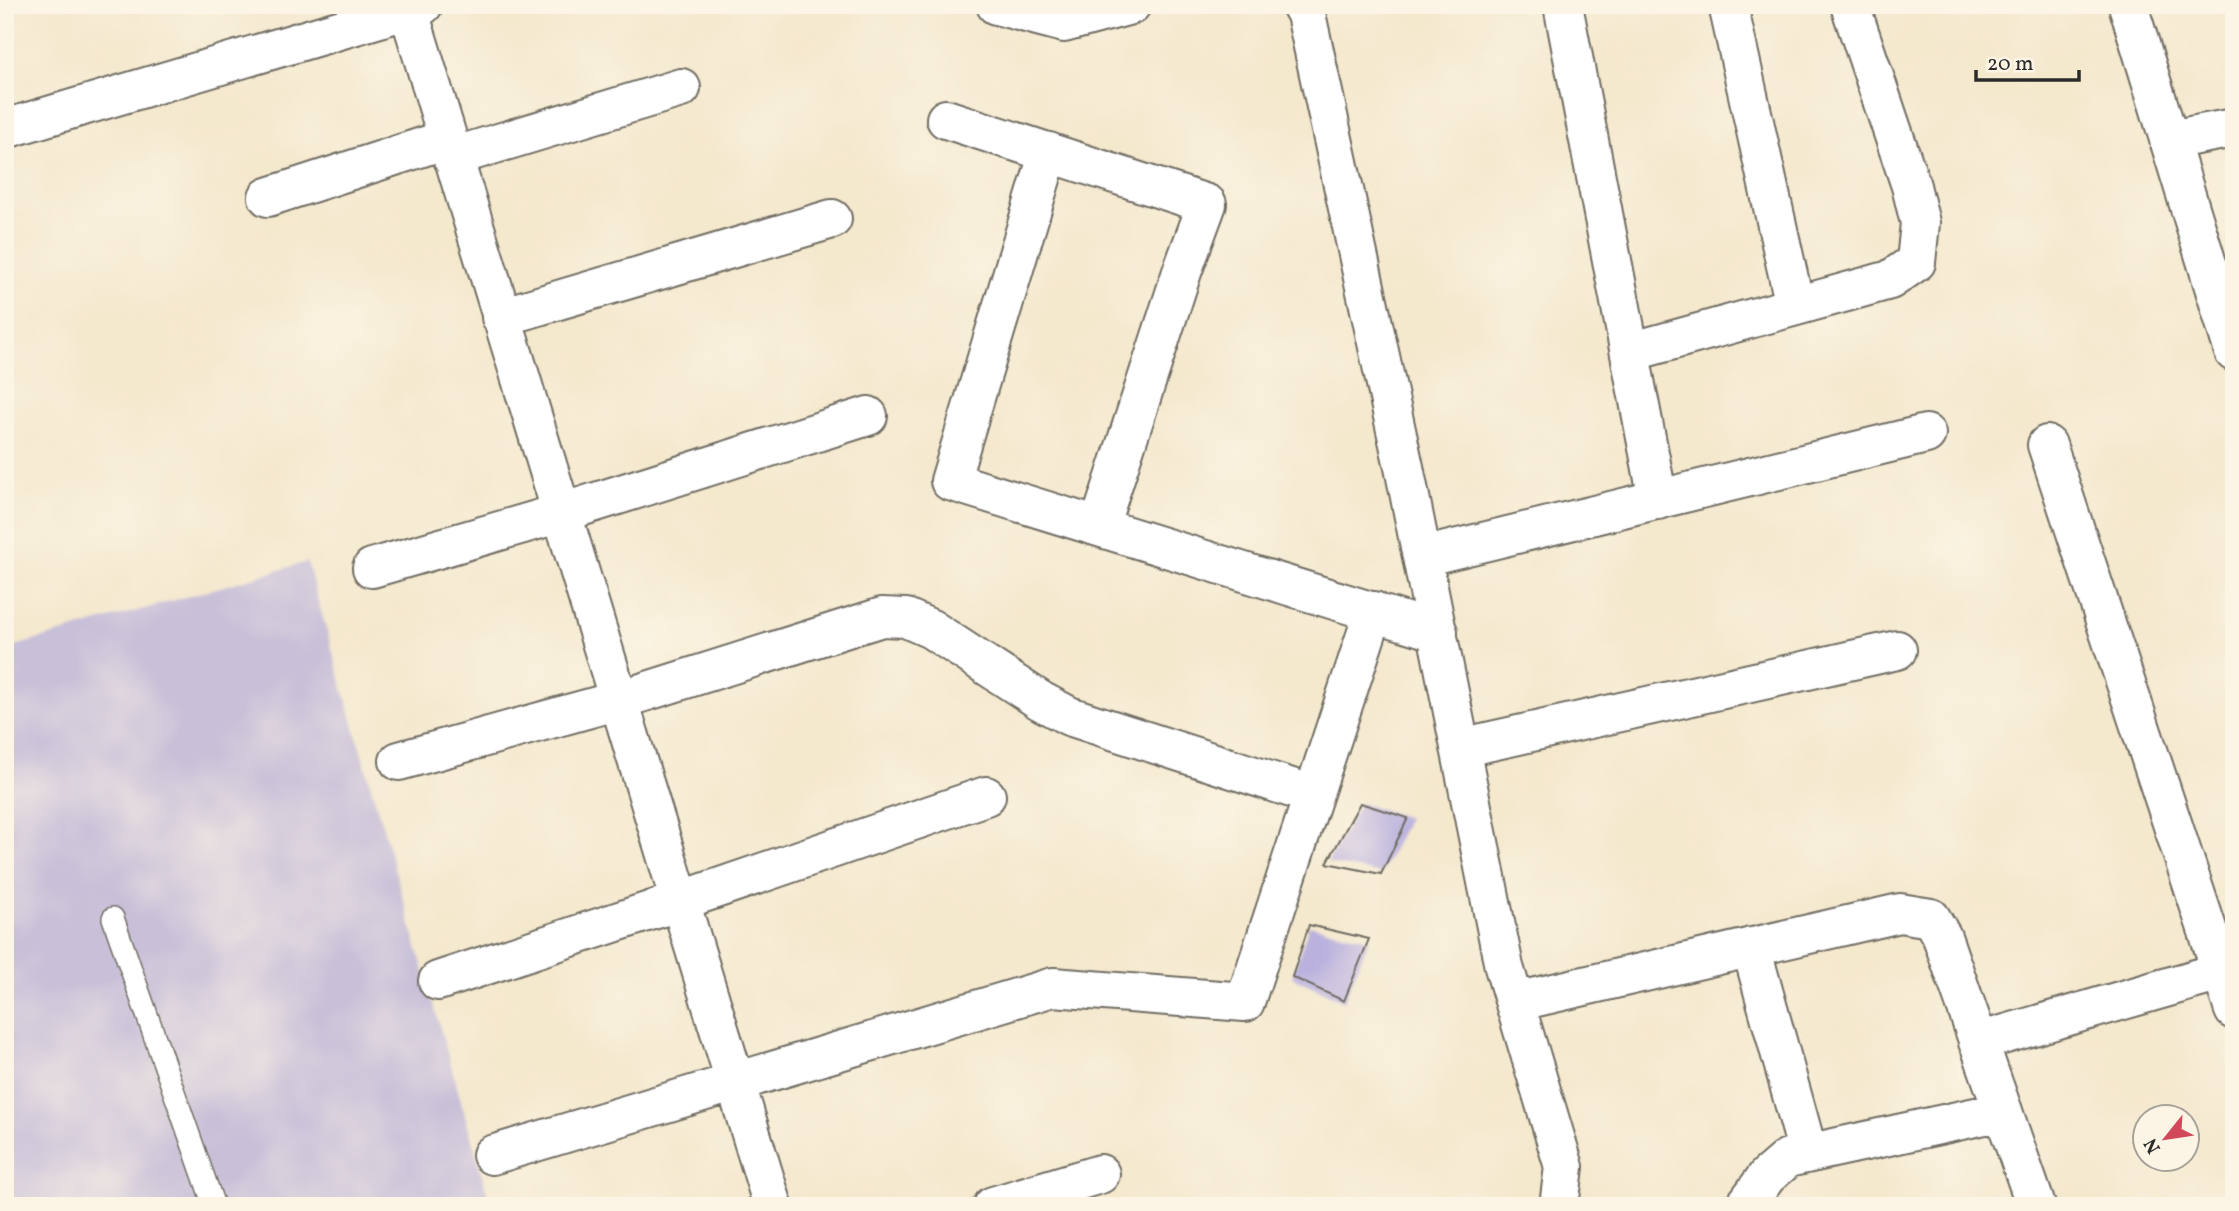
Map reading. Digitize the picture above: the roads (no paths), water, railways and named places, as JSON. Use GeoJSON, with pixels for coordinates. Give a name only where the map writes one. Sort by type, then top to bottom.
{"type":"FeatureCollection","features":[{"type":"Feature","properties":{"kind":"street"},"geometry":{"type":"LineString","coordinates":[[996,5],[1064,23],[1131,5]]}},
{"type":"Feature","properties":{"kind":"street"},"geometry":{"type":"LineString","coordinates":[[1301,5],[1309,27],[1438,632],[1504,967],[1564,1167],[1559,1206]]}},
{"type":"Feature","properties":{"kind":"street"},"geometry":{"type":"LineString","coordinates":[[1563,5],[1658,500]]}},
{"type":"Feature","properties":{"kind":"street"},"geometry":{"type":"LineString","coordinates":[[1728,5],[1795,306]]}},
{"type":"Feature","properties":{"kind":"street"},"geometry":{"type":"LineString","coordinates":[[1630,352],[1889,280],[1916,262],[1920,223],[1912,186],[1850,5]]}},
{"type":"Feature","properties":{"kind":"street"},"geometry":{"type":"LineString","coordinates":[[2128,5],[2234,352]]}},
{"type":"Feature","properties":{"kind":"street"},"geometry":{"type":"LineString","coordinates":[[5,129],[412,7],[449,148],[773,1206]]}},
{"type":"Feature","properties":{"kind":"street"},"geometry":{"type":"LineString","coordinates":[[268,197],[681,88]]}},
{"type":"Feature","properties":{"kind":"street"},"geometry":{"type":"LineString","coordinates":[[946,119],[1207,204],[1182,272],[1099,527]]}},
{"type":"Feature","properties":{"kind":"street"},"geometry":{"type":"LineString","coordinates":[[2169,140],[2234,128]]}},
{"type":"Feature","properties":{"kind":"street"},"geometry":{"type":"LineString","coordinates":[[1049,152],[950,481],[1438,632]]}},
{"type":"Feature","properties":{"kind":"street"},"geometry":{"type":"LineString","coordinates":[[501,317],[832,219]]}},
{"type":"Feature","properties":{"kind":"street"},"geometry":{"type":"LineString","coordinates":[[372,568],[561,513],[869,416]]}},
{"type":"Feature","properties":{"kind":"street"},"geometry":{"type":"LineString","coordinates":[[1422,557],[1926,434]]}},
{"type":"Feature","properties":{"kind":"street"},"geometry":{"type":"LineString","coordinates":[[2047,445],[2227,970],[2234,1010]]}},
{"type":"Feature","properties":{"kind":"street"},"geometry":{"type":"LineString","coordinates":[[492,1155],[1053,987],[1245,1002],[1374,611]]}},
{"type":"Feature","properties":{"kind":"street"},"geometry":{"type":"LineString","coordinates":[[399,761],[619,700],[882,617],[906,618],[931,629],[1041,701],[1069,716],[1313,795]]}},
{"type":"Feature","properties":{"kind":"street"},"geometry":{"type":"LineString","coordinates":[[1460,748],[1897,650]]}},
{"type":"Feature","properties":{"kind":"street"},"geometry":{"type":"LineString","coordinates":[[438,981],[986,796]]}},
{"type":"Feature","properties":{"kind":"street"},"geometry":{"type":"LineString","coordinates":[[1515,1002],[1900,913],[1931,918],[1942,937],[2036,1206]]}},
{"type":"Feature","properties":{"kind":"street"},"geometry":{"type":"LineString","coordinates":[[1751,947],[1808,1153]]}},
{"type":"Feature","properties":{"kind":"street"},"geometry":{"type":"LineString","coordinates":[[1978,1042],[2227,970]]}},
{"type":"Feature","properties":{"kind":"street"},"geometry":{"type":"LineString","coordinates":[[1745,1206],[1768,1176],[1788,1158],[2003,1111]]}},
{"type":"Feature","properties":{"kind":"street"},"geometry":{"type":"LineString","coordinates":[[993,1206],[1101,1174]]}},
{"type":"Feature","properties":{"kind":"lane"},"geometry":{"type":"LineString","coordinates":[[113,918],[214,1206]]}}]}
